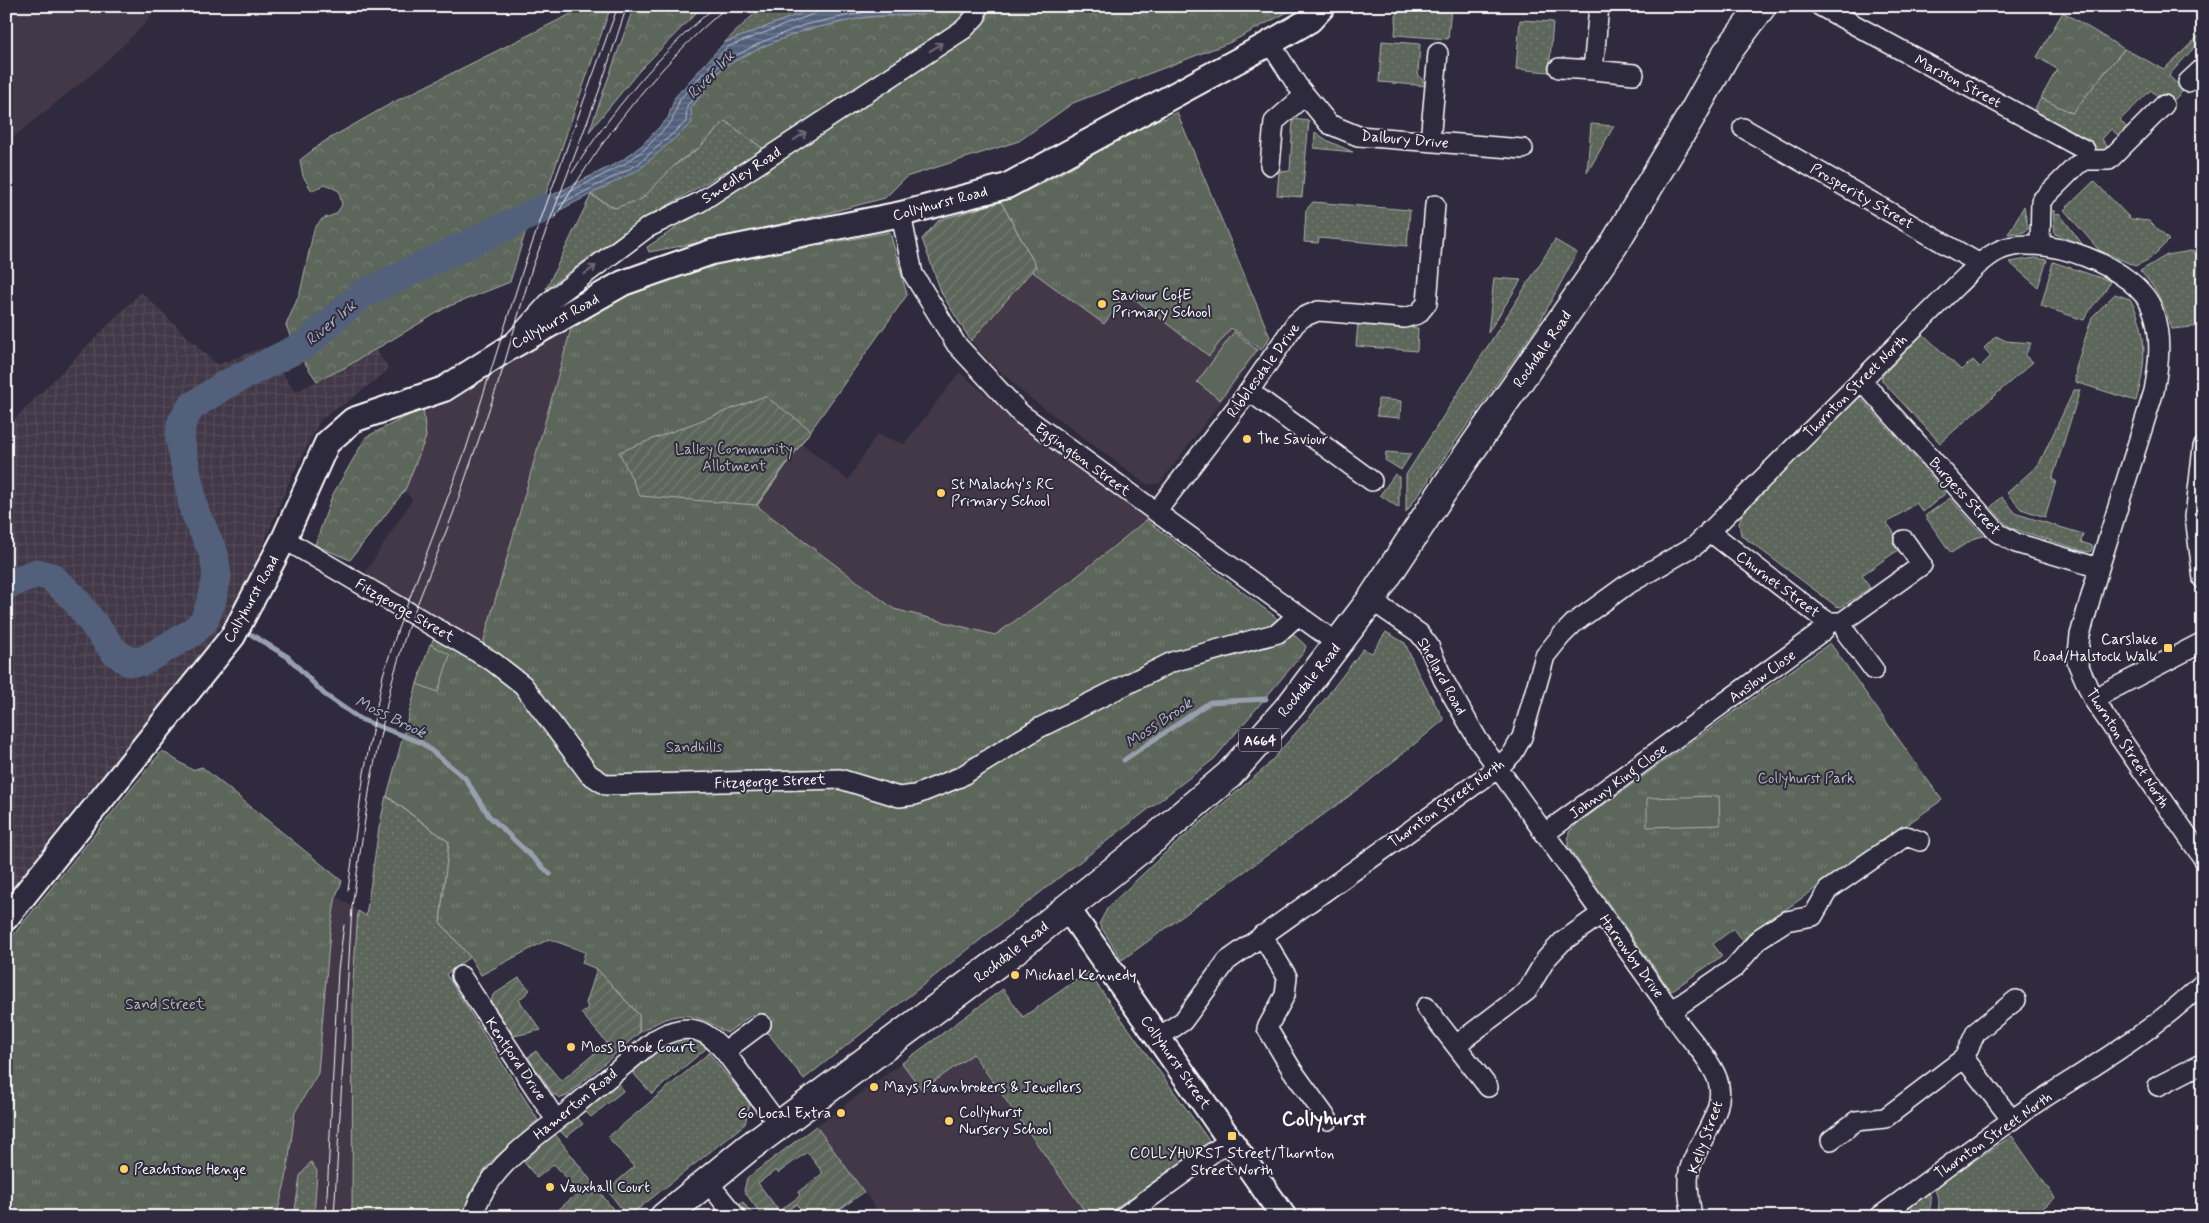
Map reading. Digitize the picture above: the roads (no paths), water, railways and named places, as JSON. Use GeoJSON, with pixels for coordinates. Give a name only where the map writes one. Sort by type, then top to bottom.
{"type":"FeatureCollection","features":[{"type":"Feature","properties":{"kind":"highway","name":"Rochdale Road"},"geometry":{"type":"LineString","coordinates":[[1726,54],[1742,6]]}},
{"type":"Feature","properties":{"kind":"highway","name":"Rochdale Road"},"geometry":{"type":"LineString","coordinates":[[664,1217],[706,1180],[1011,953],[1229,775],[1291,705],[1371,600],[1451,479],[1613,246],[1726,54],[1762,6]]}},
{"type":"Feature","properties":{"kind":"street","name":"Collyhurst Road"},"geometry":{"type":"LineString","coordinates":[[6,918],[233,636],[284,539],[327,443],[353,420],[444,389],[507,349],[623,283],[712,252],[901,214],[1007,186],[1270,43],[1310,20],[1323,6]]}},
{"type":"Feature","properties":{"kind":"street"},"geometry":{"type":"LineString","coordinates":[[1593,70],[1599,6]]}},
{"type":"Feature","properties":{"kind":"street","name":"Marston Street"},"geometry":{"type":"LineString","coordinates":[[1820,6],[2086,150],[2086,160]]}},
{"type":"Feature","properties":{"kind":"street","name":"Smedley Road"},"geometry":{"type":"LineString","coordinates":[[507,349],[552,300],[647,228],[700,202],[964,29],[977,11]]}},
{"type":"Feature","properties":{"kind":"street","name":"Dalbury Drive"},"geometry":{"type":"LineString","coordinates":[[1270,43],[1305,95],[1329,124],[1358,136],[1523,149]]}},
{"type":"Feature","properties":{"kind":"street"},"geometry":{"type":"LineString","coordinates":[[1430,141],[1438,53]]}},
{"type":"Feature","properties":{"kind":"street"},"geometry":{"type":"LineString","coordinates":[[1559,68],[1634,74]]}},
{"type":"Feature","properties":{"kind":"street"},"geometry":{"type":"LineString","coordinates":[[2188,82],[2203,68]]}},
{"type":"Feature","properties":{"kind":"street"},"geometry":{"type":"LineString","coordinates":[[1270,165],[1274,122],[1305,95]]}},
{"type":"Feature","properties":{"kind":"street"},"geometry":{"type":"LineString","coordinates":[[2040,244],[2041,201],[2077,165],[2086,160],[2109,160],[2164,105]]}},
{"type":"Feature","properties":{"kind":"street","name":"Prosperity Street"},"geometry":{"type":"LineString","coordinates":[[1743,128],[1980,264]]}},
{"type":"Feature","properties":{"kind":"street","name":"Ribblesdale Drive"},"geometry":{"type":"LineString","coordinates":[[1156,512],[1249,391],[1295,324],[1303,317],[1318,311],[1404,318],[1418,314],[1428,303],[1435,205]]}},
{"type":"Feature","properties":{"kind":"street","name":"Eggington Street"},"geometry":{"type":"LineString","coordinates":[[901,214],[913,274],[956,344],[1021,414],[1338,644]]}},
{"type":"Feature","properties":{"kind":"street","name":"Thornton Street North"},"geometry":{"type":"LineString","coordinates":[[1159,1037],[1183,1021],[1227,961],[1498,768],[1513,753],[1522,737],[1545,656],[1574,622],[1625,586],[1696,545],[1980,264],[1998,251],[2018,244],[2040,244],[2113,268],[2127,277],[2141,292],[2153,310],[2158,335],[2159,362],[2154,391],[2099,568],[2080,635],[2077,662],[2093,699],[2203,858]]}},
{"type":"Feature","properties":{"kind":"street","name":"Burgess Street"},"geometry":{"type":"LineString","coordinates":[[1861,380],[1998,533],[2016,543],[2099,568]]}},
{"type":"Feature","properties":{"kind":"street"},"geometry":{"type":"LineString","coordinates":[[1249,391],[1372,481]]}},
{"type":"Feature","properties":{"kind":"street"},"geometry":{"type":"LineString","coordinates":[[2203,447],[2195,517],[2203,579]]}},
{"type":"Feature","properties":{"kind":"street","name":"Churnet Street"},"geometry":{"type":"LineString","coordinates":[[1709,531],[1835,622]]}},
{"type":"Feature","properties":{"kind":"street","name":"Fitzgeorge Street"},"geometry":{"type":"LineString","coordinates":[[284,539],[492,661],[523,685],[589,774],[606,785],[840,779],[899,797],[915,795],[960,777],[1039,728],[1172,662],[1278,633],[1298,615]]}},
{"type":"Feature","properties":{"kind":"street"},"geometry":{"type":"LineString","coordinates":[[1874,670],[1847,634],[1835,622],[1922,565],[1904,540]]}},
{"type":"Feature","properties":{"kind":"street","name":"Shellard Road"},"geometry":{"type":"LineString","coordinates":[[1371,600],[1419,633],[1456,702],[1498,768]]}},
{"type":"Feature","properties":{"kind":"street","name":"Anslow Close"},"geometry":{"type":"LineString","coordinates":[[1692,727],[1835,622]]}},
{"type":"Feature","properties":{"kind":"street"},"geometry":{"type":"LineString","coordinates":[[2093,699],[2203,642]]}},
{"type":"Feature","properties":{"kind":"street","name":"Johnny King Close"},"geometry":{"type":"LineString","coordinates":[[1544,834],[1692,727]]}},
{"type":"Feature","properties":{"kind":"street","name":"Harrowby Drive"},"geometry":{"type":"LineString","coordinates":[[1498,768],[1671,1011],[1741,962],[1760,938],[1786,922],[1813,916],[1828,890],[1870,859],[1906,836],[1920,841]]}},
{"type":"Feature","properties":{"kind":"street","name":"Collyhurst Street"},"geometry":{"type":"LineString","coordinates":[[1067,908],[1284,1217]]}},
{"type":"Feature","properties":{"kind":"street"},"geometry":{"type":"LineString","coordinates":[[1456,1045],[1527,991],[1546,959],[1562,942],[1601,914]]}},
{"type":"Feature","properties":{"kind":"street"},"geometry":{"type":"LineString","coordinates":[[1262,936],[1287,977],[1285,995],[1268,1028],[1292,1070],[1328,1120]]}},
{"type":"Feature","properties":{"kind":"street","name":"Kentford Drive"},"geometry":{"type":"LineString","coordinates":[[461,976],[482,994],[556,1120]]}},
{"type":"Feature","properties":{"kind":"street","name":"Thornton Street North"},"geometry":{"type":"LineString","coordinates":[[1879,1217],[2012,1120],[2180,1005],[2203,984]]}},
{"type":"Feature","properties":{"kind":"street"},"geometry":{"type":"LineString","coordinates":[[1831,1140],[1856,1121],[1884,1118],[1964,1058],[1976,1032],[2016,1000]]}},
{"type":"Feature","properties":{"kind":"street"},"geometry":{"type":"LineString","coordinates":[[1426,1007],[1488,1087]]}},
{"type":"Feature","properties":{"kind":"street","name":"Kelly Street"},"geometry":{"type":"LineString","coordinates":[[1671,1011],[1709,1063],[1717,1077],[1721,1093],[1718,1109],[1699,1144],[1689,1173],[1692,1217]]}},
{"type":"Feature","properties":{"kind":"street"},"geometry":{"type":"LineString","coordinates":[[725,1051],[761,1024]]}},
{"type":"Feature","properties":{"kind":"street","name":"Hamerton Road"},"geometry":{"type":"LineString","coordinates":[[473,1217],[483,1192],[499,1170],[528,1141],[656,1039],[671,1030],[693,1029],[703,1032],[715,1040],[779,1125]]}},
{"type":"Feature","properties":{"kind":"street"},"geometry":{"type":"LineString","coordinates":[[1964,1058],[2012,1120]]}},
{"type":"Feature","properties":{"kind":"street"},"geometry":{"type":"LineString","coordinates":[[2158,1086],[2203,1063]]}},
{"type":"Feature","properties":{"kind":"street"},"geometry":{"type":"LineString","coordinates":[[1123,1217],[1230,1140]]}},
{"type":"Feature","properties":{"kind":"street"},"geometry":{"type":"LineString","coordinates":[[706,1180],[736,1217]]}},
{"type":"Feature","properties":{"kind":"water"},"geometry":{"type":"Polygon","coordinates":[[[820,6],[959,6],[922,14],[866,17],[805,30],[764,46],[723,67],[691,108],[692,123],[640,169],[527,227],[507,233],[512,215],[621,161],[642,145],[668,118],[675,97],[724,43],[820,6]]]}},
{"type":"Feature","properties":{"kind":"waterway","name":"River Irk"},"geometry":{"type":"LineString","coordinates":[[6,585],[37,573],[51,577],[74,598],[114,651],[129,662],[143,661],[193,632],[204,621],[211,603],[217,577],[214,554],[194,510],[180,439],[181,424],[191,407],[223,386],[306,344],[361,295],[544,208]]}},
{"type":"Feature","properties":{"kind":"waterway","name":"Moss Brook"},"geometry":{"type":"LineString","coordinates":[[252,635],[288,657],[324,694],[360,719],[422,743],[465,778],[489,816],[550,874]]}},
{"type":"Feature","properties":{"kind":"waterway","name":"Moss Brook"},"geometry":{"type":"LineString","coordinates":[[1124,760],[1210,702],[1266,699]]}},
{"type":"Feature","properties":{"kind":"tram line"},"geometry":{"type":"LineString","coordinates":[[348,890],[364,773],[383,675],[398,629],[466,449],[524,266],[618,6]]}},
{"type":"Feature","properties":{"kind":"tram line"},"geometry":{"type":"LineString","coordinates":[[334,1217],[352,907],[371,779],[392,681],[407,630],[453,514],[501,375],[532,268],[599,91],[627,6]]}},
{"type":"Feature","properties":{"kind":"tram line"},"geometry":{"type":"LineString","coordinates":[[572,173],[603,127],[656,63],[716,6]]}},
{"type":"Feature","properties":{"kind":"tram line"},"geometry":{"type":"LineString","coordinates":[[555,218],[592,159],[654,78],[702,29],[728,6]]}},
{"type":"Feature","properties":{"kind":"tram line"},"geometry":{"type":"LineString","coordinates":[[326,1217],[338,970],[344,925]]}},
{"type":"Feature","properties":{"kind":"place","name":"Saviour CofE Primary School"},"geometry":{"type":"Point","coordinates":[1102,304]}},
{"type":"Feature","properties":{"kind":"place","name":"The Saviour"},"geometry":{"type":"Point","coordinates":[1247,439]}},
{"type":"Feature","properties":{"kind":"place","name":"St Malachy's RC Primary School"},"geometry":{"type":"Point","coordinates":[941,493]}},
{"type":"Feature","properties":{"kind":"place","name":"Carslake Road/Halstock Walk"},"geometry":{"type":"Point","coordinates":[2168,648]}},
{"type":"Feature","properties":{"kind":"place","name":"Michael Kennedy"},"geometry":{"type":"Point","coordinates":[1015,975]}},
{"type":"Feature","properties":{"kind":"place","name":"Moss Brook Court"},"geometry":{"type":"Point","coordinates":[571,1047]}},
{"type":"Feature","properties":{"kind":"place","name":"Mays Pawnbrokers & Jewellers"},"geometry":{"type":"Point","coordinates":[874,1087]}},
{"type":"Feature","properties":{"kind":"place","name":"Go Local Extra"},"geometry":{"type":"Point","coordinates":[841,1113]}},
{"type":"Feature","properties":{"kind":"place","name":"Collyhurst Nursery School"},"geometry":{"type":"Point","coordinates":[949,1121]}},
{"type":"Feature","properties":{"kind":"place","name":"COLLYHURST Street/Thornton Street North"},"geometry":{"type":"Point","coordinates":[1232,1136]}},
{"type":"Feature","properties":{"kind":"place","name":"Peachstone Henge"},"geometry":{"type":"Point","coordinates":[124,1169]}},
{"type":"Feature","properties":{"kind":"place","name":"Vauxhall Court"},"geometry":{"type":"Point","coordinates":[550,1187]}},
{"type":"Feature","properties":{"kind":"district","name":"Collyhurst"},"geometry":{"type":"Point","coordinates":[1324,1118]}},
{"type":"Feature","properties":{"kind":"park label","name":"Lalley Community Allotment"},"geometry":{"type":"Point","coordinates":[734,458]}},
{"type":"Feature","properties":{"kind":"park label","name":"Sandhills"},"geometry":{"type":"Point","coordinates":[694,747]}},
{"type":"Feature","properties":{"kind":"park label","name":"Collyhurst Park"},"geometry":{"type":"Point","coordinates":[1806,778]}},
{"type":"Feature","properties":{"kind":"park label","name":"Sand Street"},"geometry":{"type":"Point","coordinates":[165,1004]}}]}
